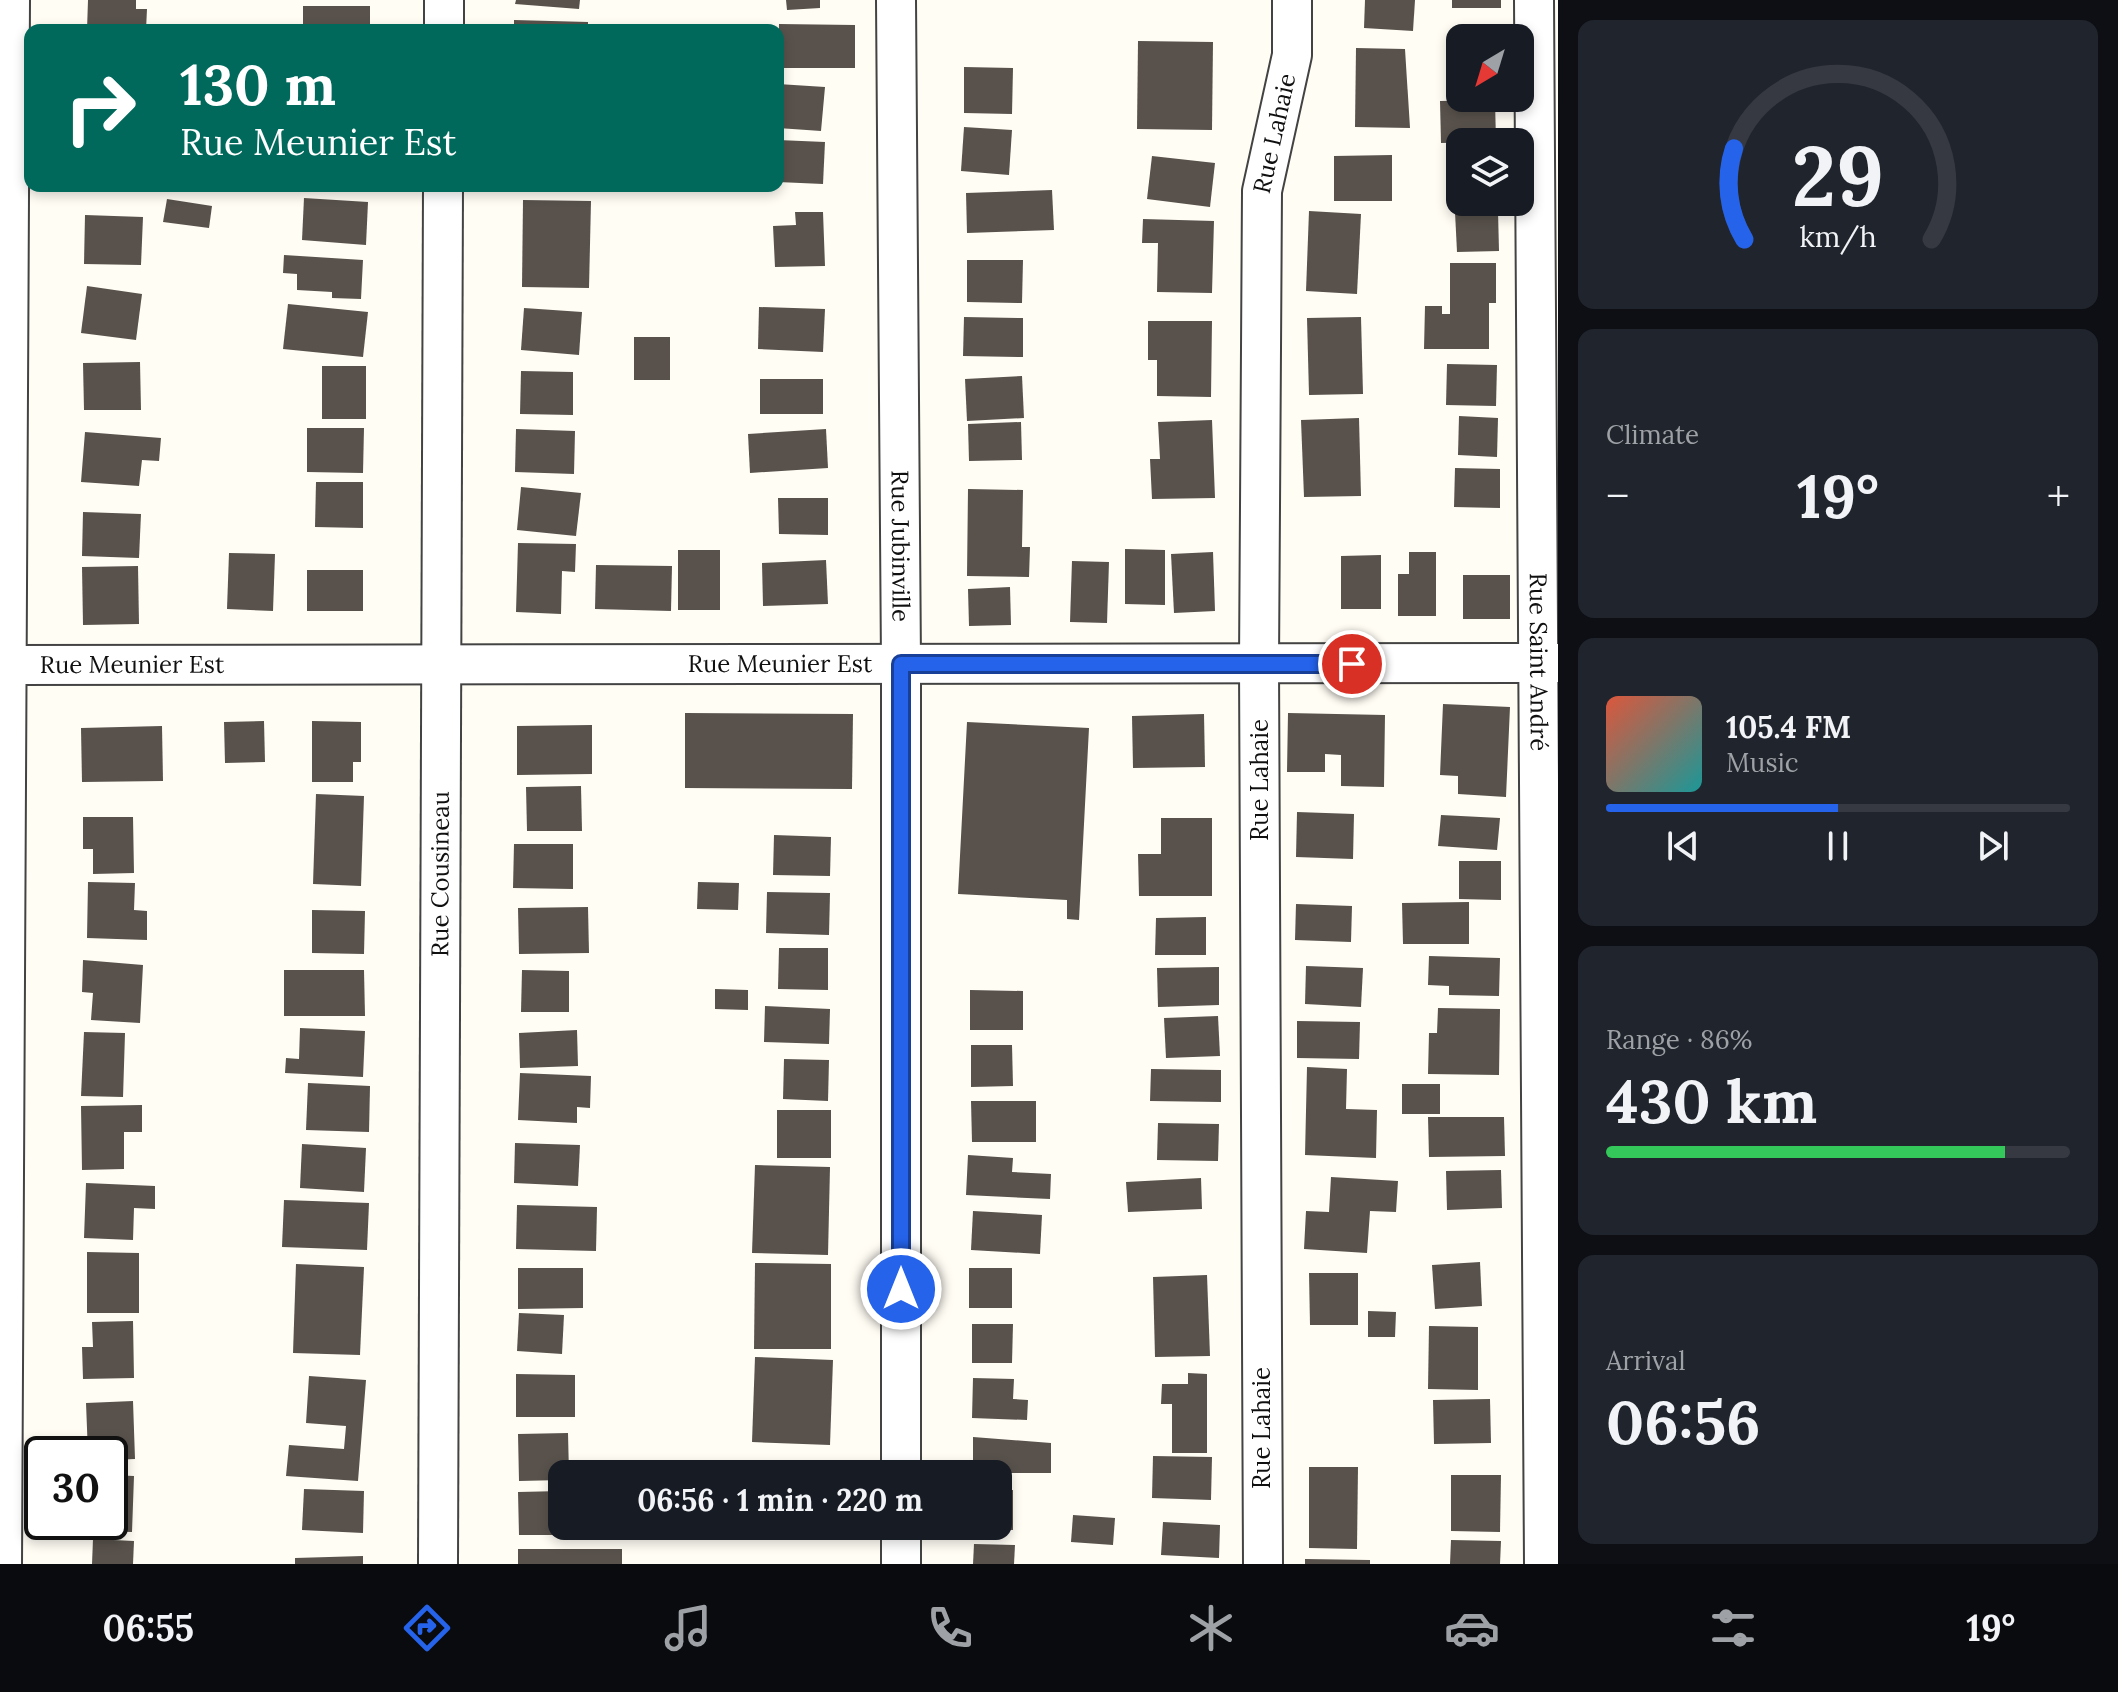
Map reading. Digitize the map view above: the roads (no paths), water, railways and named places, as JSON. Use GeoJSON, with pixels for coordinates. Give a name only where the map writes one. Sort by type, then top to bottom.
{"type":"FeatureCollection","features":[{"type":"Feature","properties":{"kind":"street"},"geometry":{"type":"LineString","coordinates":[[2,1564],[4,665],[10,0]]}},
{"type":"Feature","properties":{"kind":"street"},"geometry":{"type":"LineString","coordinates":[[444,0],[444,24]]}},
{"type":"Feature","properties":{"kind":"street","name":"Rue Jubinville"},"geometry":{"type":"LineString","coordinates":[[896,0],[901,664],[901,1460]]}},
{"type":"Feature","properties":{"kind":"street","name":"Rue Lahaie"},"geometry":{"type":"LineString","coordinates":[[1263,1564],[1259,664],[1262,191],[1292,55],[1292,0]]}},
{"type":"Feature","properties":{"kind":"street","name":"Rue Saint André"},"geometry":{"type":"LineString","coordinates":[[1534,0],[1547,664],[1544,1564]]}},
{"type":"Feature","properties":{"kind":"street","name":"Rue Cousineau"},"geometry":{"type":"LineString","coordinates":[[438,1564],[443,192]]}},
{"type":"Feature","properties":{"kind":"street","name":"Rue Meunier Est"},"geometry":{"type":"LineString","coordinates":[[4,665],[1547,664]]}},
{"type":"Feature","properties":{"kind":"street"},"geometry":{"type":"LineString","coordinates":[[901,1540],[901,1564]]}}]}
